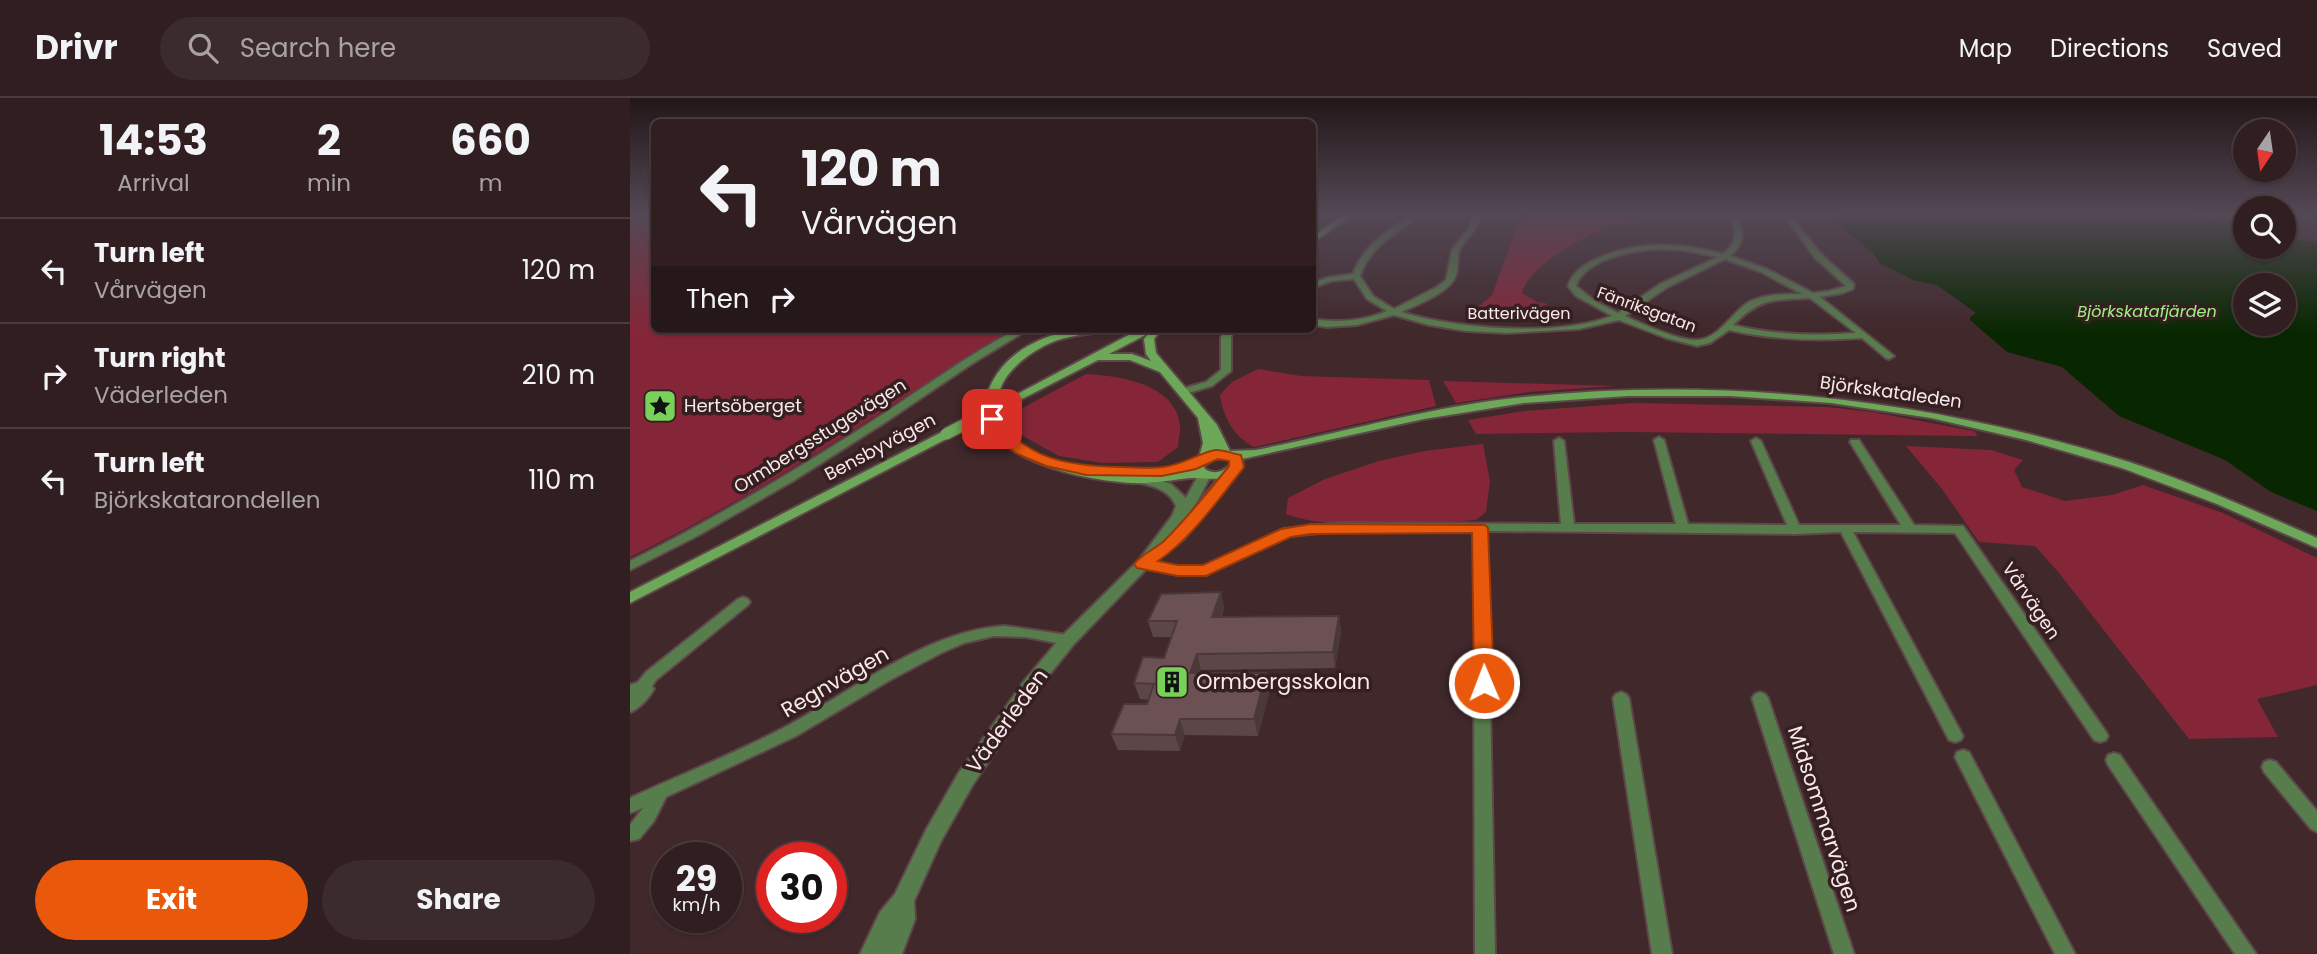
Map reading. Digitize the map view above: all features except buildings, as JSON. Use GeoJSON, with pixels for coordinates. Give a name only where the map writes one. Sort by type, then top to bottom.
{"type":"FeatureCollection","features":[{"type":"Feature","properties":{"kind":"main road"},"geometry":{"type":"LineString","coordinates":[[1080,333],[1059,337],[1033,348],[1009,366],[996,383],[990,405],[994,424],[1000,433],[1020,450],[1051,463],[1108,476],[1141,479],[1230,463]]}},
{"type":"Feature","properties":{"kind":"main road","name":"Bensbyvägen"},"geometry":{"type":"LineString","coordinates":[[630,598],[1140,333]]}},
{"type":"Feature","properties":{"kind":"main road"},"geometry":{"type":"LineString","coordinates":[[1154,333],[1149,339],[1148,349],[1216,432],[1230,463]]}},
{"type":"Feature","properties":{"kind":"main road"},"geometry":{"type":"LineString","coordinates":[[1026,354],[1063,340],[1090,335],[1114,338],[1115,342],[1110,349]]}},
{"type":"Feature","properties":{"kind":"main road"},"geometry":{"type":"LineString","coordinates":[[1092,359],[1115,355],[1132,356],[1164,370]]}},
{"type":"Feature","properties":{"kind":"main road","name":"Björkskataleden"},"geometry":{"type":"LineString","coordinates":[[1230,463],[1439,414],[1525,400],[1657,392],[1783,395],[1889,406],[1998,427],[2086,451],[2202,492],[2317,543]]}},
{"type":"Feature","properties":{"kind":"main road","name":"Väderleden"},"geometry":{"type":"LineString","coordinates":[[1203,467],[1209,443],[1204,418]]}},
{"type":"Feature","properties":{"kind":"main road"},"geometry":{"type":"LineString","coordinates":[[1086,471],[1162,472],[1203,467],[1219,476],[1230,463]]}},
{"type":"Feature","properties":{"kind":"street"},"geometry":{"type":"LineString","coordinates":[[1316,284],[1330,279],[1356,276],[1363,260],[1369,254]]}},
{"type":"Feature","properties":{"kind":"street"},"geometry":{"type":"LineString","coordinates":[[1316,321],[1350,324],[1393,312],[1449,282],[1455,254]]}},
{"type":"Feature","properties":{"kind":"street","name":"Fänriksgatan"},"geometry":{"type":"LineString","coordinates":[[1613,254],[1579,272],[1572,286],[1576,295],[1620,316],[1687,341],[1705,342],[1729,327]]}},
{"type":"Feature","properties":{"kind":"street","name":"Fänriksgatan"},"geometry":{"type":"LineString","coordinates":[[1708,254],[1772,275],[1810,294],[1889,356]]}},
{"type":"Feature","properties":{"kind":"street"},"geometry":{"type":"LineString","coordinates":[[1724,257],[1727,254]]}},
{"type":"Feature","properties":{"kind":"street"},"geometry":{"type":"LineString","coordinates":[[1729,327],[1756,302],[1843,290],[1850,286],[1816,254]]}},
{"type":"Feature","properties":{"kind":"street","name":"Batterivägen"},"geometry":{"type":"LineString","coordinates":[[1356,276],[1367,295],[1393,312],[1433,324],[1479,329],[1577,327],[1603,323],[1620,316],[1666,284],[1724,257]]}},
{"type":"Feature","properties":{"kind":"street"},"geometry":{"type":"LineString","coordinates":[[1729,327],[1764,335],[1863,335]]}},
{"type":"Feature","properties":{"kind":"street","name":"Ormbergsstugevägen"},"geometry":{"type":"LineString","coordinates":[[630,566],[705,527],[805,469],[975,356],[1018,333]]}},
{"type":"Feature","properties":{"kind":"street"},"geometry":{"type":"LineString","coordinates":[[1185,391],[1209,384],[1226,372],[1228,333]]}},
{"type":"Feature","properties":{"kind":"street"},"geometry":{"type":"LineString","coordinates":[[1659,440],[1683,529]]}},
{"type":"Feature","properties":{"kind":"street"},"geometry":{"type":"LineString","coordinates":[[1559,441],[1568,528]]}},
{"type":"Feature","properties":{"kind":"street"},"geometry":{"type":"LineString","coordinates":[[1756,441],[1795,530]]}},
{"type":"Feature","properties":{"kind":"street"},"geometry":{"type":"LineString","coordinates":[[1855,442],[1910,529]]}},
{"type":"Feature","properties":{"kind":"street","name":"Väderleden"},"geometry":{"type":"LineString","coordinates":[[1143,564],[1179,536],[1230,463]]}},
{"type":"Feature","properties":{"kind":"street","name":"Väderleden"},"geometry":{"type":"LineString","coordinates":[[872,954],[888,919],[903,901],[933,836],[965,780],[1019,702],[1068,640],[1143,564],[1179,517],[1195,495],[1203,467]]}},
{"type":"Feature","properties":{"kind":"street"},"geometry":{"type":"LineString","coordinates":[[1141,479],[1165,485],[1179,496],[1183,506],[1179,517]]}},
{"type":"Feature","properties":{"kind":"street"},"geometry":{"type":"LineString","coordinates":[[1480,528],[1485,954]]}},
{"type":"Feature","properties":{"kind":"street","name":"Vårvägen"},"geometry":{"type":"LineString","coordinates":[[1143,564],[1178,571],[1206,571],[1287,532],[1311,529],[1959,529],[2100,736]]}},
{"type":"Feature","properties":{"kind":"street"},"geometry":{"type":"LineString","coordinates":[[1846,530],[1955,736]]}},
{"type":"Feature","properties":{"kind":"street"},"geometry":{"type":"LineString","coordinates":[[636,689],[743,602]]}},
{"type":"Feature","properties":{"kind":"street","name":"Regnvägen"},"geometry":{"type":"LineString","coordinates":[[630,806],[788,733],[936,649],[967,637],[987,632],[1015,631],[1068,640]]}},
{"type":"Feature","properties":{"kind":"street"},"geometry":{"type":"LineString","coordinates":[[630,706],[645,692],[636,689]]}},
{"type":"Feature","properties":{"kind":"street"},"geometry":{"type":"LineString","coordinates":[[1621,698],[1662,954]]}},
{"type":"Feature","properties":{"kind":"street","name":"Midsommarvägen"},"geometry":{"type":"LineString","coordinates":[[1760,698],[1844,954]]}},
{"type":"Feature","properties":{"kind":"street"},"geometry":{"type":"LineString","coordinates":[[1963,757],[2066,954]]}},
{"type":"Feature","properties":{"kind":"street"},"geometry":{"type":"LineString","coordinates":[[2114,760],[2246,954]]}},
{"type":"Feature","properties":{"kind":"street"},"geometry":{"type":"LineString","coordinates":[[2270,767],[2317,824]]}},
{"type":"Feature","properties":{"kind":"street"},"geometry":{"type":"LineString","coordinates":[[633,834],[648,816],[660,792]]}},
{"type":"Feature","properties":{"kind":"street","name":"Väderleden"},"geometry":{"type":"LineString","coordinates":[[891,954],[904,919],[903,901]]}},
{"type":"Feature","properties":{"kind":"shaded area"},"geometry":{"type":"Polygon","coordinates":[[[630,254],[651,254],[651,333],[1008,333],[983,346],[766,484],[630,557],[630,254]]]}},
{"type":"Feature","properties":{"kind":"shaded area"},"geometry":{"type":"Polygon","coordinates":[[[1507,254],[1557,254],[1526,283],[1522,293],[1537,302],[1549,304],[1533,309],[1477,308],[1492,295],[1507,254]]]}},
{"type":"Feature","properties":{"kind":"shaded area"},"geometry":{"type":"Polygon","coordinates":[[[1258,369],[1301,376],[1429,380],[1436,406],[1254,447],[1241,438],[1231,426],[1220,395],[1232,382],[1258,369]]]}},
{"type":"Feature","properties":{"kind":"shaded area"},"geometry":{"type":"Polygon","coordinates":[[[1086,374],[1129,380],[1157,391],[1176,411],[1180,425],[1178,447],[1158,462],[1103,463],[1059,456],[1016,432],[1012,421],[1017,411],[1086,374]]]}},
{"type":"Feature","properties":{"kind":"shaded area"},"geometry":{"type":"Polygon","coordinates":[[[1443,381],[1615,386],[1529,392],[1456,403],[1443,381]]]}},
{"type":"Feature","properties":{"kind":"shaded area"},"geometry":{"type":"Polygon","coordinates":[[[1633,403],[1827,407],[1872,412],[1974,431],[1978,436],[1626,432],[1476,434],[1468,420],[1524,411],[1633,403]]]}},
{"type":"Feature","properties":{"kind":"shaded area"},"geometry":{"type":"Polygon","coordinates":[[[1483,444],[1490,481],[1486,512],[1476,520],[1353,525],[1306,520],[1286,514],[1288,498],[1325,479],[1379,461],[1424,451],[1483,444]]]}},
{"type":"Feature","properties":{"kind":"shaded area"},"geometry":{"type":"Polygon","coordinates":[[[1906,446],[1991,450],[2023,460],[2014,470],[2022,487],[2065,501],[2112,495],[2143,485],[2223,513],[2317,558],[2317,685],[2257,699],[2278,737],[2189,739],[2035,546],[1979,542],[1942,489],[1906,446]]]}},
{"type":"Feature","properties":{"kind":"water","name":"Björkskatafjärden"},"geometry":{"type":"Polygon","coordinates":[[[1873,254],[2233,254],[2233,259],[2296,259],[2296,254],[2317,254],[2317,511],[2271,492],[2225,460],[2119,416],[2062,367],[2007,352],[1970,320],[1976,313],[1937,285],[1913,280],[1879,263],[1873,254]]]}},
{"type":"Feature","properties":{"kind":"place","name":"Hertsöberget"},"geometry":{"type":"Point","coordinates":[660,406]}},
{"type":"Feature","properties":{"kind":"place","name":"Ormbergsskolan"},"geometry":{"type":"Point","coordinates":[1172,682]}},
{"type":"Feature","properties":{"kind":"route"},"geometry":{"type":"LineString","coordinates":[[992,419],[1000,433],[1020,450],[1051,463],[1086,471],[1162,472],[1191,466],[1216,454],[1236,458],[1236,467],[1224,478],[1192,522],[1166,549],[1143,564],[1178,571],[1206,571],[1287,532],[1311,529],[1480,528],[1484,683]]}}]}
